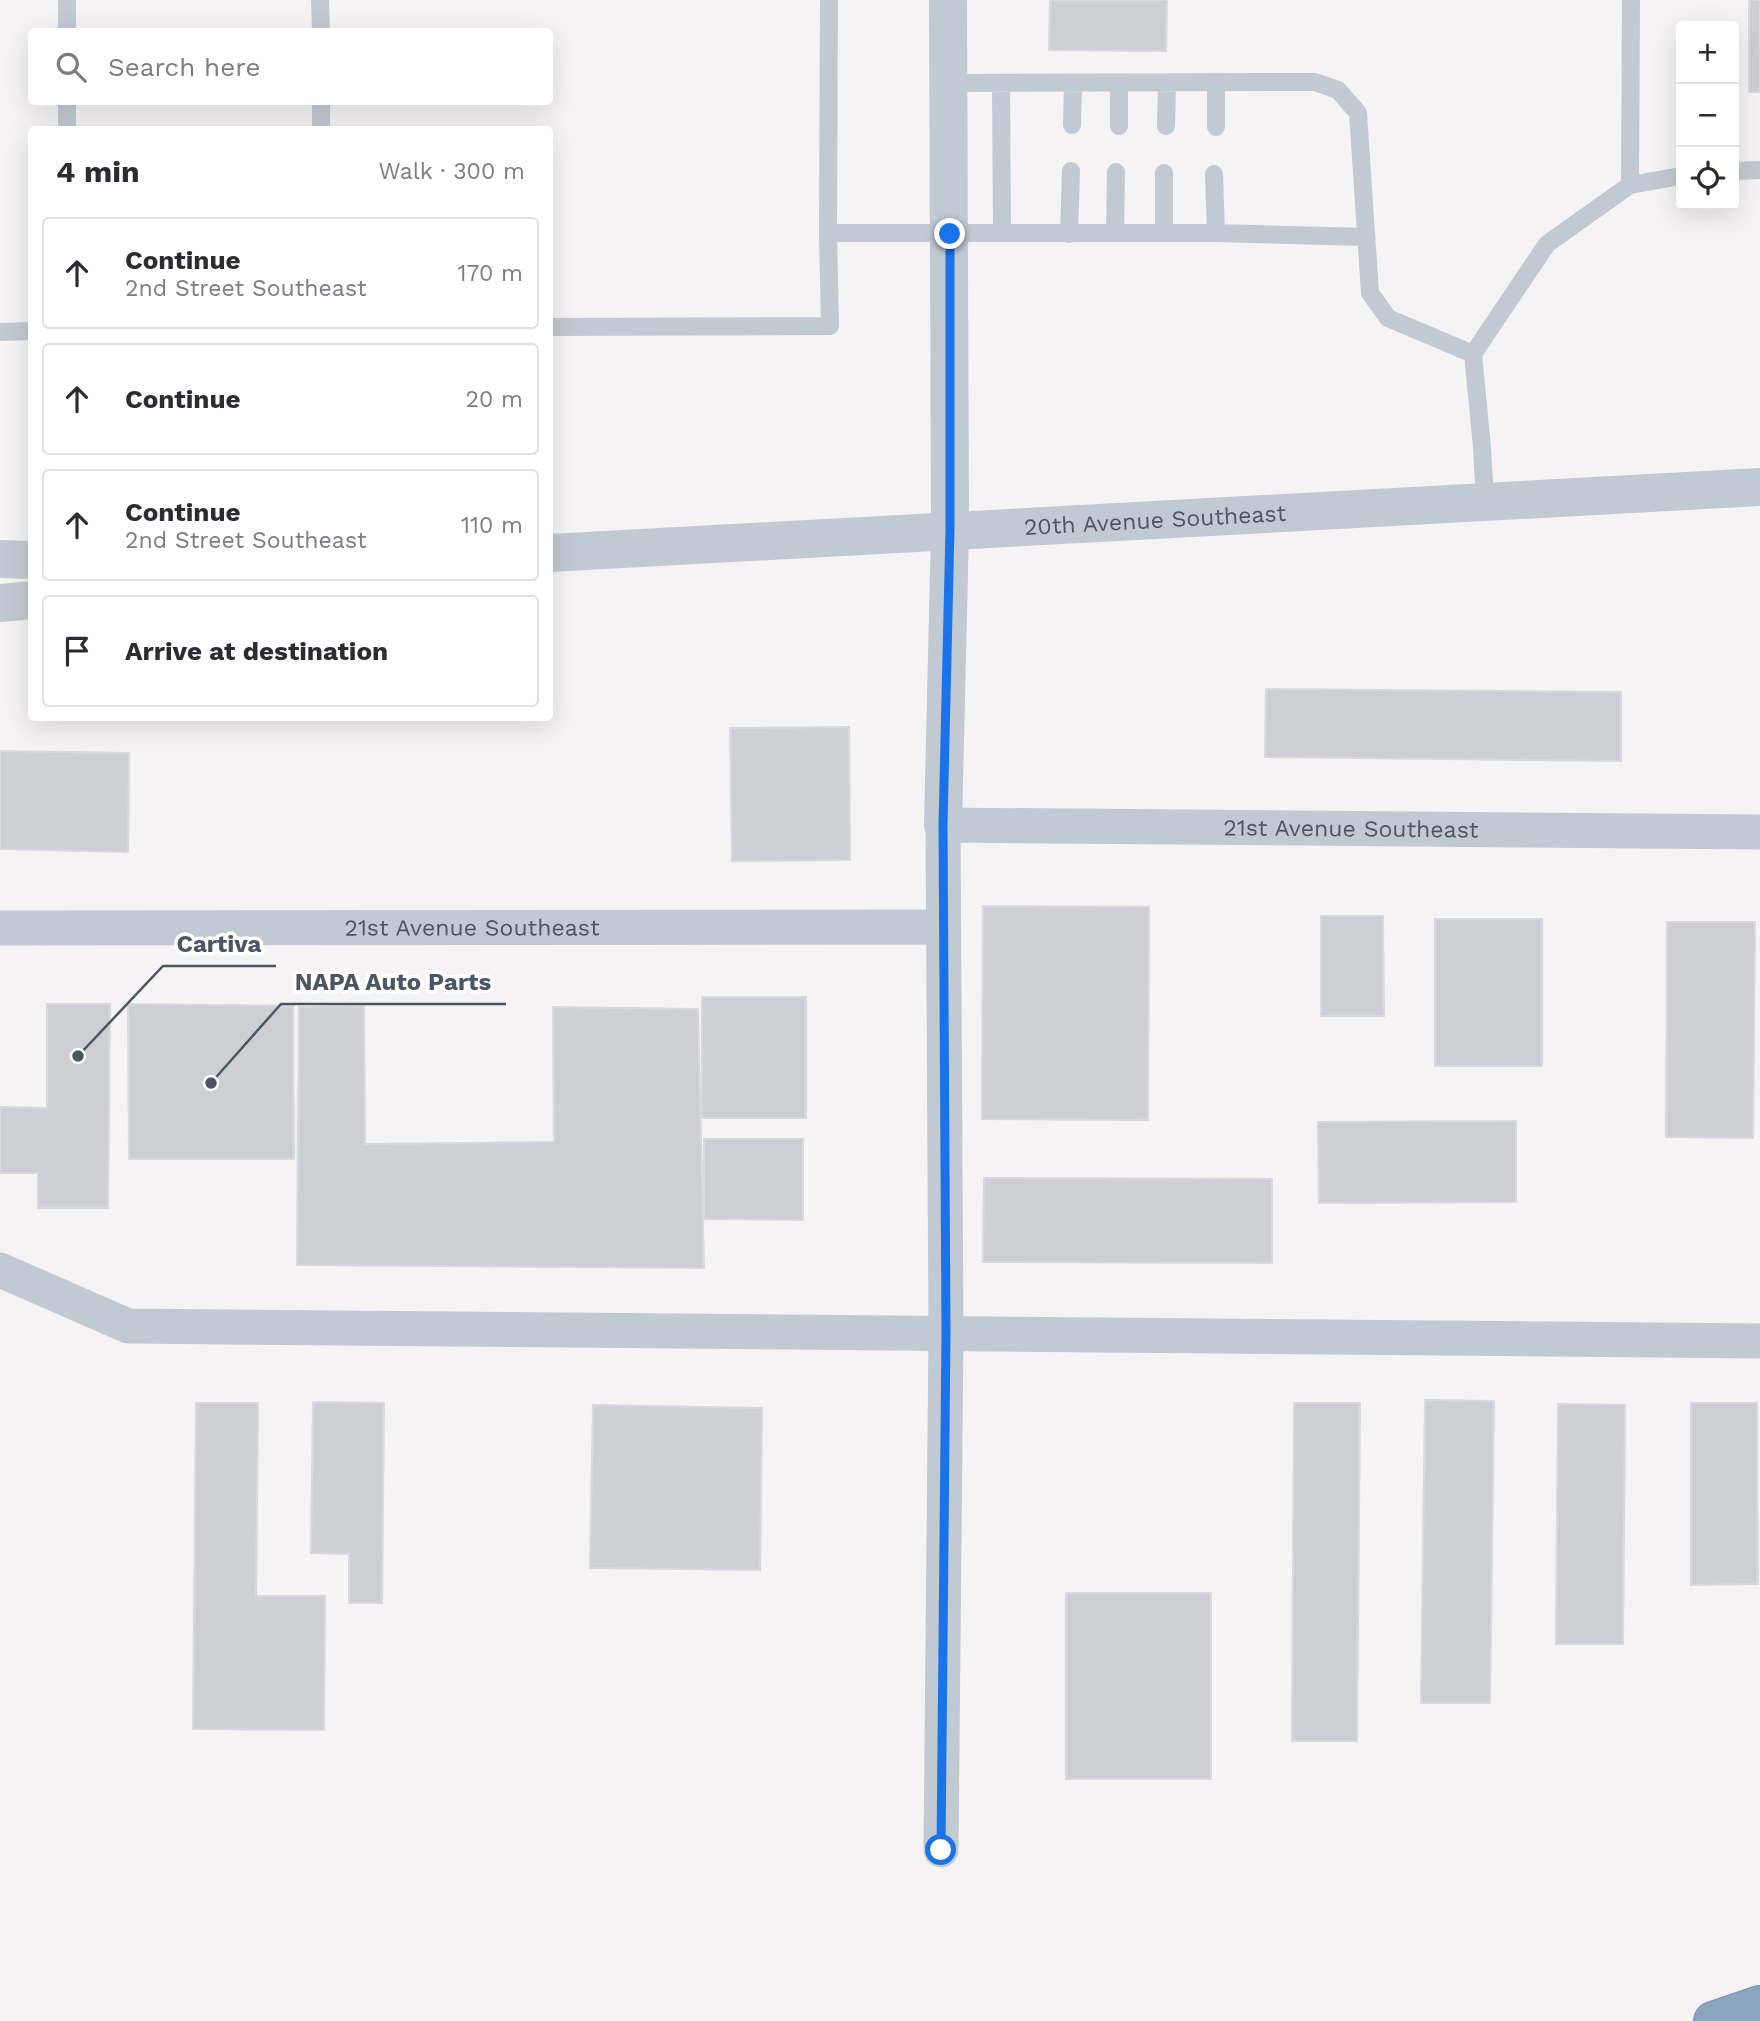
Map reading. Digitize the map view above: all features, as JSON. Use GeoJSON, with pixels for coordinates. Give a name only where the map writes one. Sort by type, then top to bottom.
{"type":"FeatureCollection","features":[{"type":"Feature","properties":{"kind":"highway"},"geometry":{"type":"LineString","coordinates":[[1713,2021],[1760,2005]]}},
{"type":"Feature","properties":{"kind":"street"},"geometry":{"type":"LineString","coordinates":[[941,1850],[946,1332],[943,825],[950,529],[948,0]]}},
{"type":"Feature","properties":{"kind":"street","name":"20th Avenue Southeast"},"geometry":{"type":"LineString","coordinates":[[553,553],[950,529],[1760,487]]}},
{"type":"Feature","properties":{"kind":"street"},"geometry":{"type":"LineString","coordinates":[[0,559],[28,560]]}},
{"type":"Feature","properties":{"kind":"street"},"geometry":{"type":"LineString","coordinates":[[0,603],[28,600]]}},
{"type":"Feature","properties":{"kind":"street","name":"21st Avenue Southeast"},"geometry":{"type":"LineString","coordinates":[[943,825],[1760,832]]}},
{"type":"Feature","properties":{"kind":"street","name":"21st Avenue Southeast"},"geometry":{"type":"LineString","coordinates":[[0,928],[943,927]]}},
{"type":"Feature","properties":{"kind":"street"},"geometry":{"type":"LineString","coordinates":[[0,1270],[128,1326],[1760,1341]]}},
{"type":"Feature","properties":{"kind":"lane"},"geometry":{"type":"LineString","coordinates":[[67,0],[67,28]]}},
{"type":"Feature","properties":{"kind":"lane"},"geometry":{"type":"LineString","coordinates":[[320,0],[321,28]]}},
{"type":"Feature","properties":{"kind":"lane"},"geometry":{"type":"LineString","coordinates":[[553,327],[830,326],[829,0]]}},
{"type":"Feature","properties":{"kind":"lane"},"geometry":{"type":"LineString","coordinates":[[1630,0],[1630,185]]}},
{"type":"Feature","properties":{"kind":"lane"},"geometry":{"type":"LineString","coordinates":[[1216,82],[1216,127]]}},
{"type":"Feature","properties":{"kind":"lane"},"geometry":{"type":"LineString","coordinates":[[949,83],[1315,82],[1338,90],[1358,113],[1370,293],[1388,318],[1473,354]]}},
{"type":"Feature","properties":{"kind":"lane"},"geometry":{"type":"LineString","coordinates":[[1001,83],[1002,233]]}},
{"type":"Feature","properties":{"kind":"lane"},"geometry":{"type":"LineString","coordinates":[[1166,126],[1167,83]]}},
{"type":"Feature","properties":{"kind":"lane"},"geometry":{"type":"LineString","coordinates":[[1072,125],[1073,84]]}},
{"type":"Feature","properties":{"kind":"lane"},"geometry":{"type":"LineString","coordinates":[[1119,84],[1119,126]]}},
{"type":"Feature","properties":{"kind":"lane"},"geometry":{"type":"LineString","coordinates":[[67,105],[67,126]]}},
{"type":"Feature","properties":{"kind":"lane"},"geometry":{"type":"LineString","coordinates":[[321,105],[321,126]]}},
{"type":"Feature","properties":{"kind":"lane"},"geometry":{"type":"LineString","coordinates":[[1739,171],[1760,170]]}},
{"type":"Feature","properties":{"kind":"lane"},"geometry":{"type":"LineString","coordinates":[[1069,234],[1070,171]]}},
{"type":"Feature","properties":{"kind":"lane"},"geometry":{"type":"LineString","coordinates":[[1115,233],[1116,172]]}},
{"type":"Feature","properties":{"kind":"lane"},"geometry":{"type":"LineString","coordinates":[[1164,173],[1164,233]]}},
{"type":"Feature","properties":{"kind":"lane"},"geometry":{"type":"LineString","coordinates":[[1214,174],[1216,233]]}},
{"type":"Feature","properties":{"kind":"lane"},"geometry":{"type":"LineString","coordinates":[[1485,502],[1473,354],[1547,244],[1630,185],[1676,177]]}},
{"type":"Feature","properties":{"kind":"lane"},"geometry":{"type":"LineString","coordinates":[[828,233],[1216,233],[1366,237]]}},
{"type":"Feature","properties":{"kind":"lane"},"geometry":{"type":"LineString","coordinates":[[0,332],[28,331]]}},
{"type":"Feature","properties":{"kind":"building"},"geometry":{"type":"Polygon","coordinates":[[[1050,0],[1167,0],[1166,51],[1049,50],[1050,0]]]}},
{"type":"Feature","properties":{"kind":"building"},"geometry":{"type":"Polygon","coordinates":[[[1749,0],[1760,0],[1760,92],[1749,92],[1749,0]]]}},
{"type":"Feature","properties":{"kind":"building"},"geometry":{"type":"Polygon","coordinates":[[[1266,689],[1621,692],[1621,761],[1265,757],[1266,689]]]}},
{"type":"Feature","properties":{"kind":"building"},"geometry":{"type":"Polygon","coordinates":[[[849,727],[850,860],[732,861],[730,728],[849,727]]]}},
{"type":"Feature","properties":{"kind":"building"},"geometry":{"type":"Polygon","coordinates":[[[0,751],[129,753],[128,852],[0,849],[0,751]]]}},
{"type":"Feature","properties":{"kind":"building"},"geometry":{"type":"Polygon","coordinates":[[[983,906],[1149,907],[1148,1120],[982,1119],[983,906]]]}},
{"type":"Feature","properties":{"kind":"building"},"geometry":{"type":"Polygon","coordinates":[[[1321,916],[1383,916],[1384,1016],[1321,1016],[1321,916]]]}},
{"type":"Feature","properties":{"kind":"building"},"geometry":{"type":"Polygon","coordinates":[[[1435,919],[1542,919],[1542,1066],[1435,1066],[1435,919]]]}},
{"type":"Feature","properties":{"kind":"building"},"geometry":{"type":"Polygon","coordinates":[[[1667,922],[1755,922],[1753,1138],[1666,1137],[1667,922]]]}},
{"type":"Feature","properties":{"kind":"building"},"geometry":{"type":"Polygon","coordinates":[[[702,997],[806,997],[806,1118],[702,1118],[702,997]]]}},
{"type":"Feature","properties":{"kind":"building"},"geometry":{"type":"Polygon","coordinates":[[[47,1004],[110,1004],[108,1208],[38,1208],[38,1173],[0,1173],[0,1107],[47,1108],[47,1004]]]}},
{"type":"Feature","properties":{"kind":"building"},"geometry":{"type":"Polygon","coordinates":[[[128,1004],[293,1006],[294,1159],[129,1159],[128,1004]]]}},
{"type":"Feature","properties":{"kind":"building"},"geometry":{"type":"Polygon","coordinates":[[[364,1006],[365,1144],[554,1142],[553,1007],[698,1009],[704,1268],[297,1265],[299,1007],[364,1006]]]}},
{"type":"Feature","properties":{"kind":"building"},"geometry":{"type":"Polygon","coordinates":[[[1516,1121],[1516,1202],[1319,1203],[1318,1122],[1516,1121]]]}},
{"type":"Feature","properties":{"kind":"building"},"geometry":{"type":"Polygon","coordinates":[[[704,1139],[803,1139],[803,1220],[704,1219],[704,1139]]]}},
{"type":"Feature","properties":{"kind":"building"},"geometry":{"type":"Polygon","coordinates":[[[984,1178],[1272,1179],[1272,1263],[983,1262],[984,1178]]]}},
{"type":"Feature","properties":{"kind":"building"},"geometry":{"type":"Polygon","coordinates":[[[1425,1400],[1494,1401],[1490,1703],[1421,1703],[1425,1400]]]}},
{"type":"Feature","properties":{"kind":"building"},"geometry":{"type":"Polygon","coordinates":[[[313,1402],[384,1403],[382,1603],[349,1603],[349,1554],[311,1553],[313,1402]]]}},
{"type":"Feature","properties":{"kind":"building"},"geometry":{"type":"Polygon","coordinates":[[[196,1403],[258,1403],[256,1596],[325,1596],[324,1730],[193,1729],[196,1403]]]}},
{"type":"Feature","properties":{"kind":"building"},"geometry":{"type":"Polygon","coordinates":[[[1294,1403],[1360,1403],[1357,1741],[1292,1741],[1294,1403]]]}},
{"type":"Feature","properties":{"kind":"building"},"geometry":{"type":"Polygon","coordinates":[[[1691,1403],[1757,1403],[1758,1584],[1691,1585],[1691,1403]]]}},
{"type":"Feature","properties":{"kind":"building"},"geometry":{"type":"Polygon","coordinates":[[[1558,1404],[1625,1405],[1623,1644],[1556,1644],[1558,1404]]]}},
{"type":"Feature","properties":{"kind":"building"},"geometry":{"type":"Polygon","coordinates":[[[593,1405],[762,1408],[760,1570],[590,1568],[593,1405]]]}},
{"type":"Feature","properties":{"kind":"building"},"geometry":{"type":"Polygon","coordinates":[[[1066,1593],[1211,1593],[1211,1779],[1066,1779],[1066,1593]]]}},
{"type":"Feature","properties":{"kind":"place","name":"Cartiva"},"geometry":{"type":"Point","coordinates":[78,1056]}},
{"type":"Feature","properties":{"kind":"place","name":"NAPA Auto Parts"},"geometry":{"type":"Point","coordinates":[211,1083]}},
{"type":"Feature","properties":{"kind":"route"},"geometry":{"type":"LineString","coordinates":[[941,1850],[946,1332],[943,825],[950,529],[950,234]]}}]}
